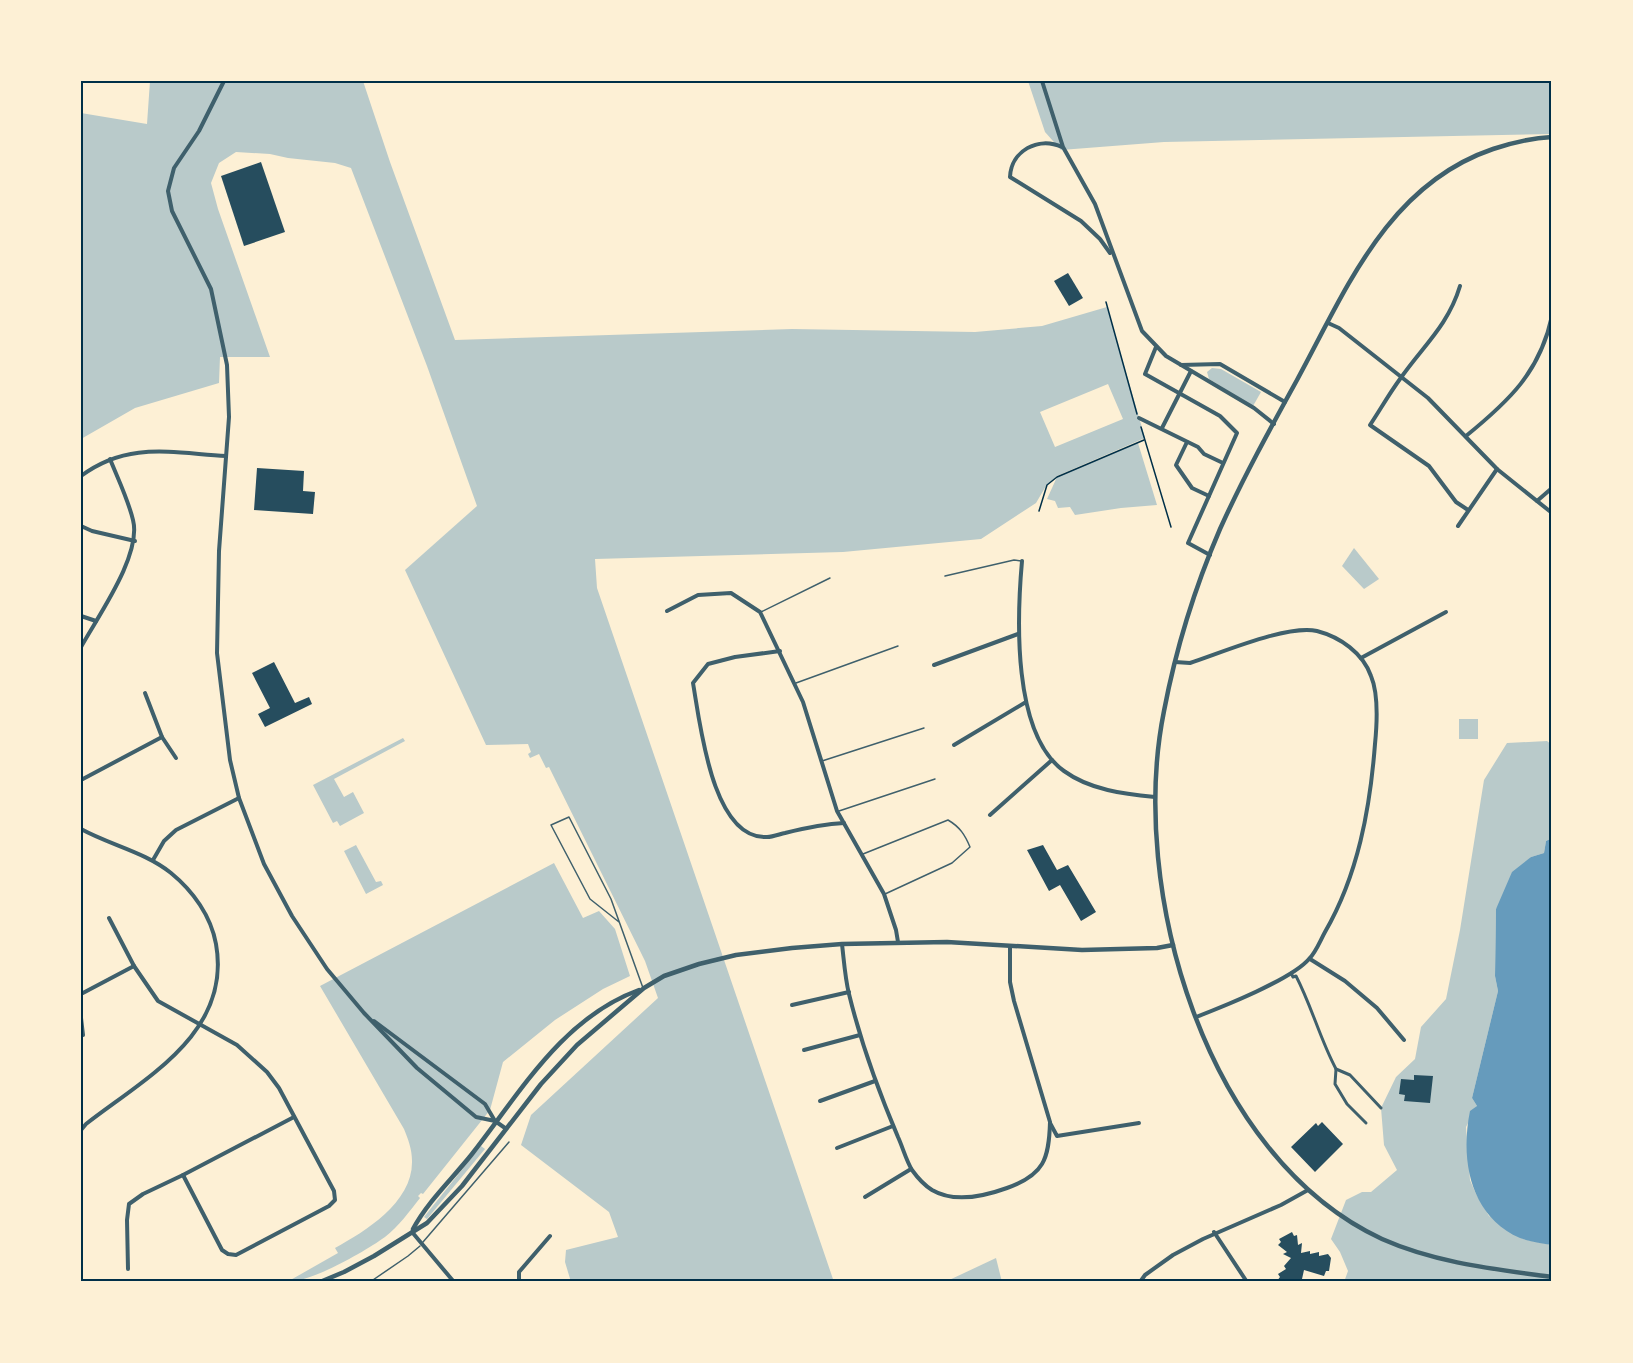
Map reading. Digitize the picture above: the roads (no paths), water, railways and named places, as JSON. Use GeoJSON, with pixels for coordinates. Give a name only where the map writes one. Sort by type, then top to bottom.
{"type":"FeatureCollection","features":[{"type":"Feature","properties":{"kind":"street"},"geometry":{"type":"LineString","coordinates":[[224,81],[199,131],[174,168],[168,191],[172,211],[211,290],[226,366],[229,401],[217,594],[217,653],[230,760],[239,798],[264,864],[292,916],[327,969],[364,1013],[417,1068],[476,1117],[495,1121],[505,1128]]}},
{"type":"Feature","properties":{"kind":"street"},"geometry":{"type":"LineString","coordinates":[[1042,81],[1063,147],[1095,204],[1142,331],[1156,347],[1180,365],[1254,408],[1274,424]]}},
{"type":"Feature","properties":{"kind":"street"},"geometry":{"type":"LineString","coordinates":[[1552,137],[1508,144],[1479,153],[1454,166],[1412,197],[1377,240],[1361,264],[1285,402],[1225,519],[1210,555],[1175,662],[1163,714],[1155,797],[1161,887],[1173,945],[1196,1017],[1242,1111],[1279,1159],[1321,1201],[1382,1239],[1463,1265],[1552,1277]]}},
{"type":"Feature","properties":{"kind":"street"},"geometry":{"type":"LineString","coordinates":[[1063,147],[1043,143],[1029,148],[1014,159],[1010,177],[1082,221],[1114,257]]}},
{"type":"Feature","properties":{"kind":"street"},"geometry":{"type":"LineString","coordinates":[[1460,286],[1448,316],[1401,377],[1370,425],[1429,466],[1456,502],[1468,510]]}},
{"type":"Feature","properties":{"kind":"street"},"geometry":{"type":"LineString","coordinates":[[1466,436],[1515,394],[1532,370],[1545,341],[1552,316]]}},
{"type":"Feature","properties":{"kind":"street"},"geometry":{"type":"LineString","coordinates":[[1328,323],[1339,328],[1428,398],[1497,469],[1552,513]]}},
{"type":"Feature","properties":{"kind":"street"},"geometry":{"type":"LineString","coordinates":[[1156,347],[1145,374],[1220,416],[1237,433],[1188,543],[1210,555]]}},
{"type":"Feature","properties":{"kind":"street"},"geometry":{"type":"LineString","coordinates":[[1180,365],[1220,364],[1285,402]]}},
{"type":"Feature","properties":{"kind":"street"},"geometry":{"type":"LineString","coordinates":[[1162,428],[1191,371]]}},
{"type":"Feature","properties":{"kind":"street"},"geometry":{"type":"LineString","coordinates":[[1139,418],[1198,447],[1204,454],[1223,463]]}},
{"type":"Feature","properties":{"kind":"street"},"geometry":{"type":"LineString","coordinates":[[1187,442],[1176,465],[1192,488],[1209,496]]}},
{"type":"Feature","properties":{"kind":"street"},"geometry":{"type":"LineString","coordinates":[[81,476],[95,465],[131,452],[226,456]]}},
{"type":"Feature","properties":{"kind":"street"},"geometry":{"type":"LineString","coordinates":[[81,647],[127,563],[135,541],[134,521],[110,459]]}},
{"type":"Feature","properties":{"kind":"street"},"geometry":{"type":"LineString","coordinates":[[1458,526],[1497,469]]}},
{"type":"Feature","properties":{"kind":"street"},"geometry":{"type":"LineString","coordinates":[[1537,501],[1552,488]]}},
{"type":"Feature","properties":{"kind":"street"},"geometry":{"type":"LineString","coordinates":[[81,526],[92,531],[135,541]]}},
{"type":"Feature","properties":{"kind":"street"},"geometry":{"type":"LineString","coordinates":[[1022,561],[1018,634],[1026,702],[1041,741],[1052,760],[1083,782],[1108,791],[1155,797]]}},
{"type":"Feature","properties":{"kind":"street"},"geometry":{"type":"LineString","coordinates":[[667,611],[698,595],[731,593],[760,612],[795,684],[837,811],[884,894],[898,942]]}},
{"type":"Feature","properties":{"kind":"street"},"geometry":{"type":"LineString","coordinates":[[1361,658],[1446,612]]}},
{"type":"Feature","properties":{"kind":"street"},"geometry":{"type":"LineString","coordinates":[[81,616],[96,621]]}},
{"type":"Feature","properties":{"kind":"street"},"geometry":{"type":"LineString","coordinates":[[1175,662],[1190,663],[1281,634],[1305,630],[1318,631],[1336,638],[1361,658],[1372,677],[1377,716],[1372,780],[1361,842],[1335,914],[1310,958],[1290,973],[1196,1017]]}},
{"type":"Feature","properties":{"kind":"street"},"geometry":{"type":"LineString","coordinates":[[934,665],[1018,634]]}},
{"type":"Feature","properties":{"kind":"street"},"geometry":{"type":"LineString","coordinates":[[780,651],[735,657],[708,664],[693,683],[710,768],[717,789],[736,825],[750,835],[767,837],[823,824],[844,823]]}},
{"type":"Feature","properties":{"kind":"street"},"geometry":{"type":"LineString","coordinates":[[145,693],[162,737],[176,758]]}},
{"type":"Feature","properties":{"kind":"street"},"geometry":{"type":"LineString","coordinates":[[954,745],[1026,702]]}},
{"type":"Feature","properties":{"kind":"street"},"geometry":{"type":"LineString","coordinates":[[81,780],[162,737]]}},
{"type":"Feature","properties":{"kind":"street"},"geometry":{"type":"LineString","coordinates":[[990,815],[1052,760]]}},
{"type":"Feature","properties":{"kind":"street"},"geometry":{"type":"LineString","coordinates":[[153,860],[164,841],[176,830],[239,798]]}},
{"type":"Feature","properties":{"kind":"street"},"geometry":{"type":"LineString","coordinates":[[81,829],[153,860],[191,891],[204,910],[214,934],[219,962],[217,983],[201,1025],[172,1058],[81,1130]]}},
{"type":"Feature","properties":{"kind":"street"},"geometry":{"type":"LineString","coordinates":[[109,918],[134,966],[159,1001],[237,1045],[261,1065],[279,1088],[334,1191],[335,1200],[329,1206],[236,1255],[228,1254],[222,1250],[183,1175]]}},
{"type":"Feature","properties":{"kind":"street"},"geometry":{"type":"LineString","coordinates":[[320,1282],[374,1256],[427,1222],[462,1186],[505,1128],[577,1045],[644,988],[664,976],[736,955],[842,944],[947,942],[1082,950],[1157,948],[1173,945]]}},
{"type":"Feature","properties":{"kind":"street"},"geometry":{"type":"LineString","coordinates":[[842,944],[849,992],[875,1081],[911,1169],[931,1190],[944,1195],[961,1197],[981,1195],[1028,1179],[1041,1168],[1049,1145],[1050,1122]]}},
{"type":"Feature","properties":{"kind":"street"},"geometry":{"type":"LineString","coordinates":[[1010,946],[1010,982],[1014,1001],[1050,1122],[1057,1136],[1139,1123]]}},
{"type":"Feature","properties":{"kind":"street"},"geometry":{"type":"LineString","coordinates":[[1310,958],[1345,981],[1377,1008],[1404,1040]]}},
{"type":"Feature","properties":{"kind":"street"},"geometry":{"type":"LineString","coordinates":[[81,994],[134,966]]}},
{"type":"Feature","properties":{"kind":"street"},"geometry":{"type":"LineString","coordinates":[[1290,973],[1293,977],[1296,976],[1308,1000],[1323,1037],[1323,1046],[1336,1069],[1335,1084],[1347,1104],[1366,1123]]}},
{"type":"Feature","properties":{"kind":"street"},"geometry":{"type":"LineString","coordinates":[[411,1231],[420,1216],[540,1064],[568,1035],[592,1015],[621,996],[644,988]]}},
{"type":"Feature","properties":{"kind":"street"},"geometry":{"type":"LineString","coordinates":[[792,1005],[849,992]]}},
{"type":"Feature","properties":{"kind":"street"},"geometry":{"type":"LineString","coordinates":[[364,1013],[485,1104],[495,1121]]}},
{"type":"Feature","properties":{"kind":"street"},"geometry":{"type":"LineString","coordinates":[[81,1018],[83,1035]]}},
{"type":"Feature","properties":{"kind":"street"},"geometry":{"type":"LineString","coordinates":[[804,1050],[860,1035]]}},
{"type":"Feature","properties":{"kind":"street"},"geometry":{"type":"LineString","coordinates":[[1336,1069],[1350,1075],[1381,1108]]}},
{"type":"Feature","properties":{"kind":"street"},"geometry":{"type":"LineString","coordinates":[[820,1101],[875,1081]]}},
{"type":"Feature","properties":{"kind":"street"},"geometry":{"type":"LineString","coordinates":[[128,1269],[129,1204],[143,1194],[294,1117]]}},
{"type":"Feature","properties":{"kind":"street"},"geometry":{"type":"LineString","coordinates":[[837,1148],[893,1126]]}},
{"type":"Feature","properties":{"kind":"street"},"geometry":{"type":"LineString","coordinates":[[865,1197],[911,1169]]}},
{"type":"Feature","properties":{"kind":"street"},"geometry":{"type":"LineString","coordinates":[[1140,1282],[1145,1275],[1173,1255],[1214,1232],[1281,1205],[1308,1190]]}},
{"type":"Feature","properties":{"kind":"street"},"geometry":{"type":"LineString","coordinates":[[411,1231],[454,1282]]}},
{"type":"Feature","properties":{"kind":"street"},"geometry":{"type":"LineString","coordinates":[[1214,1232],[1246,1282]]}},
{"type":"Feature","properties":{"kind":"street"},"geometry":{"type":"LineString","coordinates":[[519,1282],[519,1272],[550,1236]]}},
{"type":"Feature","properties":{"kind":"lane"},"geometry":{"type":"LineString","coordinates":[[945,576],[1014,560],[1022,561]]}},
{"type":"Feature","properties":{"kind":"lane"},"geometry":{"type":"LineString","coordinates":[[760,612],[830,578]]}},
{"type":"Feature","properties":{"kind":"lane"},"geometry":{"type":"LineString","coordinates":[[795,684],[898,646]]}},
{"type":"Feature","properties":{"kind":"lane"},"geometry":{"type":"LineString","coordinates":[[821,761],[924,728]]}},
{"type":"Feature","properties":{"kind":"lane"},"geometry":{"type":"LineString","coordinates":[[837,811],[935,779]]}},
{"type":"Feature","properties":{"kind":"lane"},"geometry":{"type":"LineString","coordinates":[[619,922],[591,899],[551,825],[568,816],[611,899],[644,988]]}},
{"type":"Feature","properties":{"kind":"lane"},"geometry":{"type":"LineString","coordinates":[[862,854],[948,820],[957,825],[964,834],[970,847],[952,863],[884,894]]}},
{"type":"Feature","properties":{"kind":"lane"},"geometry":{"type":"LineString","coordinates":[[370,1282],[408,1256],[422,1243],[509,1142]]}},
{"type":"Feature","properties":{"kind":"lane"},"geometry":{"type":"LineString","coordinates":[[486,1154],[489,1165]]}},
{"type":"Feature","properties":{"kind":"water"},"geometry":{"type":"Polygon","coordinates":[[[1552,838],[1552,1245],[1520,1238],[1503,1228],[1490,1216],[1472,1185],[1468,1167],[1467,1130],[1470,1111],[1477,1106],[1472,1098],[1498,991],[1495,976],[1496,909],[1512,872],[1531,857],[1544,853],[1546,841],[1552,838]]]}}]}
